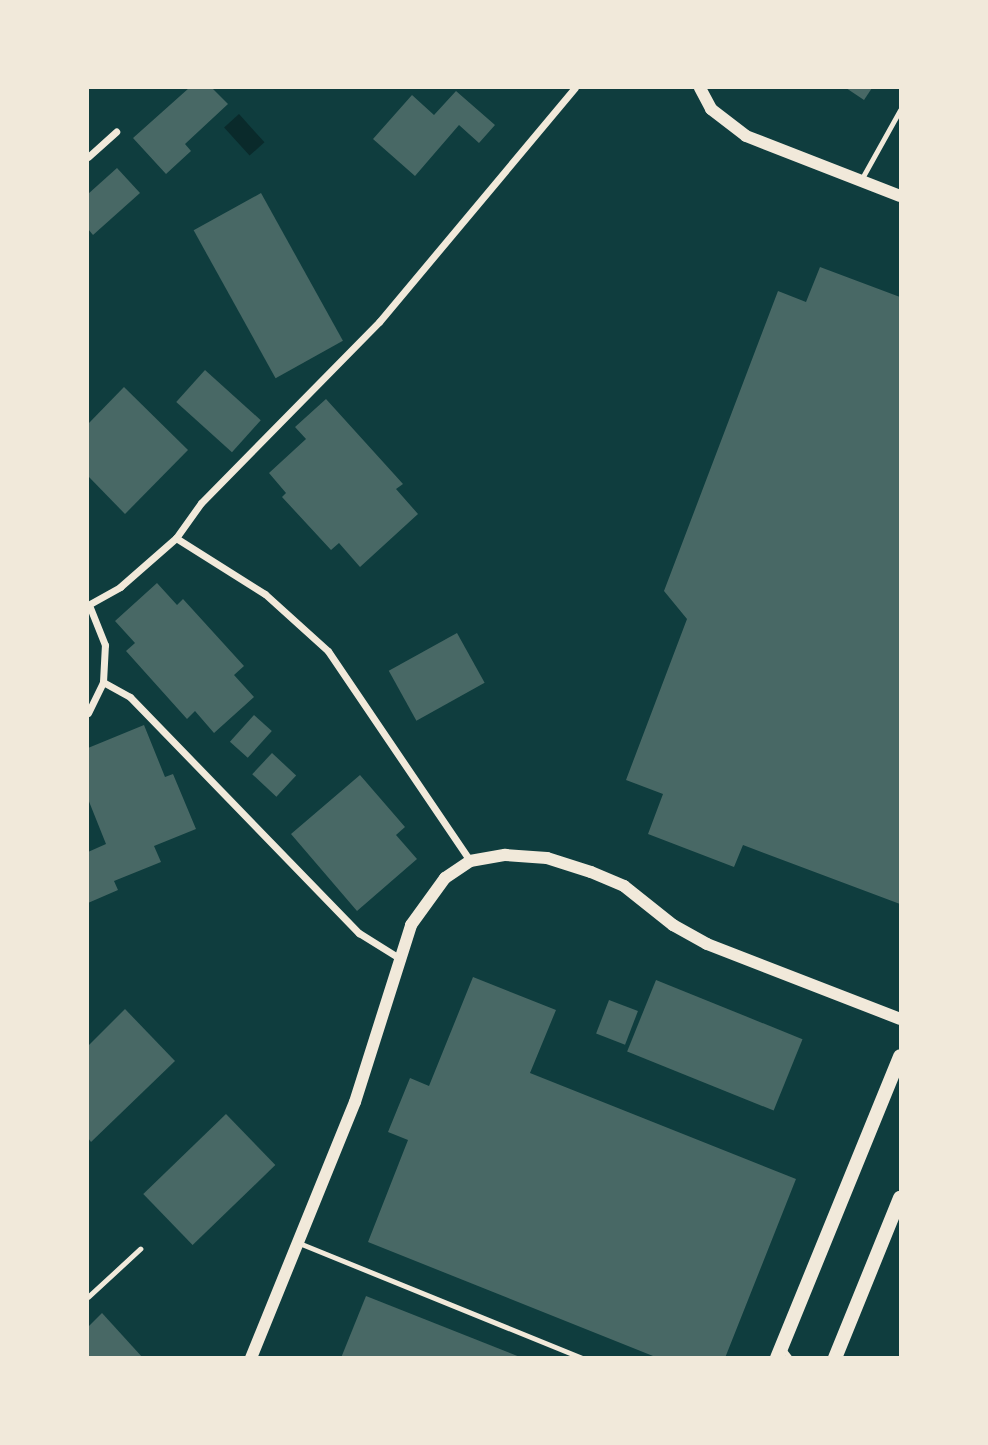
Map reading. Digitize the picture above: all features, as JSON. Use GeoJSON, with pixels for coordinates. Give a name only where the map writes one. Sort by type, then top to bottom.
{"type":"FeatureCollection","features":[{"type":"Feature","properties":{"kind":"main road"},"geometry":{"type":"LineString","coordinates":[[780,1355],[901,1056]]}},
{"type":"Feature","properties":{"kind":"main road"},"geometry":{"type":"LineString","coordinates":[[835,1357],[901,1198]]}},
{"type":"Feature","properties":{"kind":"street"},"geometry":{"type":"LineString","coordinates":[[88,713],[103,682],[105,645],[88,605],[120,587],[176,538],[201,503],[379,322],[575,88]]}},
{"type":"Feature","properties":{"kind":"street"},"geometry":{"type":"LineString","coordinates":[[700,88],[711,109],[735,130],[901,196]]}},
{"type":"Feature","properties":{"kind":"street"},"geometry":{"type":"LineString","coordinates":[[88,157],[116,132]]}},
{"type":"Feature","properties":{"kind":"street"},"geometry":{"type":"LineString","coordinates":[[176,538],[265,594],[328,650],[470,861]]}},
{"type":"Feature","properties":{"kind":"street"},"geometry":{"type":"LineString","coordinates":[[103,682],[130,697],[359,933],[399,958]]}},
{"type":"Feature","properties":{"kind":"street"},"geometry":{"type":"LineString","coordinates":[[251,1357],[355,1102],[399,958],[426,900],[470,861],[505,855],[547,858],[592,872],[624,886],[673,925],[707,944],[901,1019]]}},
{"type":"Feature","properties":{"kind":"lane"},"geometry":{"type":"LineString","coordinates":[[861,180],[901,110]]}},
{"type":"Feature","properties":{"kind":"lane"},"geometry":{"type":"LineString","coordinates":[[298,1242],[582,1357]]}},
{"type":"Feature","properties":{"kind":"path"},"geometry":{"type":"LineString","coordinates":[[88,1297],[139,1249]]}},
{"type":"Feature","properties":{"kind":"water"},"geometry":{"type":"Polygon","coordinates":[[[239,114],[264,142],[250,156],[224,127],[239,114]]]}},
{"type":"Feature","properties":{"kind":"building"},"geometry":{"type":"Polygon","coordinates":[[[189,88],[212,88],[228,104],[185,144],[191,151],[166,174],[133,138],[189,88]]]}},
{"type":"Feature","properties":{"kind":"building"},"geometry":{"type":"Polygon","coordinates":[[[846,88],[872,88],[864,100],[846,88]]]}},
{"type":"Feature","properties":{"kind":"building"},"geometry":{"type":"Polygon","coordinates":[[[456,91],[495,125],[479,143],[459,125],[415,176],[373,139],[412,95],[434,115],[456,91]]]}},
{"type":"Feature","properties":{"kind":"building"},"geometry":{"type":"Polygon","coordinates":[[[117,168],[140,193],[93,235],[88,229],[88,194],[117,168]]]}},
{"type":"Feature","properties":{"kind":"building"},"geometry":{"type":"Polygon","coordinates":[[[261,193],[343,341],[276,378],[194,230],[261,193]]]}},
{"type":"Feature","properties":{"kind":"building"},"geometry":{"type":"Polygon","coordinates":[[[820,267],[900,297],[900,904],[743,845],[734,867],[648,834],[663,794],[626,780],[687,619],[664,591],[778,291],[806,302],[820,267]]]}},
{"type":"Feature","properties":{"kind":"building"},"geometry":{"type":"Polygon","coordinates":[[[205,370],[261,420],[232,452],[176,402],[205,370]]]}},
{"type":"Feature","properties":{"kind":"building"},"geometry":{"type":"Polygon","coordinates":[[[124,387],[188,450],[125,514],[88,476],[88,424],[124,387]]]}},
{"type":"Feature","properties":{"kind":"building"},"geometry":{"type":"Polygon","coordinates":[[[326,399],[403,484],[396,489],[418,514],[360,567],[339,543],[331,550],[282,497],[286,493],[269,473],[306,439],[295,427],[326,399]]]}},
{"type":"Feature","properties":{"kind":"building"},"geometry":{"type":"Polygon","coordinates":[[[157,583],[177,605],[183,599],[244,666],[234,675],[254,697],[214,733],[195,711],[187,719],[126,651],[135,643],[115,621],[157,583]]]}},
{"type":"Feature","properties":{"kind":"building"},"geometry":{"type":"Polygon","coordinates":[[[457,633],[485,683],[416,721],[389,671],[457,633]]]}},
{"type":"Feature","properties":{"kind":"building"},"geometry":{"type":"Polygon","coordinates":[[[254,715],[272,731],[248,758],[230,742],[254,715]]]}},
{"type":"Feature","properties":{"kind":"building"},"geometry":{"type":"Polygon","coordinates":[[[144,725],[165,777],[173,774],[196,829],[154,846],[161,862],[114,881],[118,890],[88,903],[88,852],[106,844],[88,799],[88,748],[144,725]]]}},
{"type":"Feature","properties":{"kind":"building"},"geometry":{"type":"Polygon","coordinates":[[[272,753],[296,776],[276,797],[252,774],[272,753]]]}},
{"type":"Feature","properties":{"kind":"building"},"geometry":{"type":"Polygon","coordinates":[[[360,775],[405,827],[396,835],[417,859],[357,911],[291,834],[360,775]]]}},
{"type":"Feature","properties":{"kind":"building"},"geometry":{"type":"Polygon","coordinates":[[[473,977],[556,1010],[530,1073],[796,1179],[725,1358],[658,1358],[368,1242],[408,1140],[388,1132],[410,1078],[429,1086],[473,977]]]}},
{"type":"Feature","properties":{"kind":"building"},"geometry":{"type":"Polygon","coordinates":[[[656,980],[802,1039],[774,1111],[627,1051],[656,980]]]}},
{"type":"Feature","properties":{"kind":"building"},"geometry":{"type":"Polygon","coordinates":[[[609,1000],[638,1011],[625,1045],[596,1034],[609,1000]]]}},
{"type":"Feature","properties":{"kind":"building"},"geometry":{"type":"Polygon","coordinates":[[[125,1009],[175,1061],[91,1142],[88,1138],[88,1046],[125,1009]]]}},
{"type":"Feature","properties":{"kind":"building"},"geometry":{"type":"Polygon","coordinates":[[[226,1114],[275,1165],[193,1245],[143,1194],[226,1114]]]}},
{"type":"Feature","properties":{"kind":"building"},"geometry":{"type":"Polygon","coordinates":[[[366,1296],[520,1357],[520,1358],[341,1358],[366,1296]]]}},
{"type":"Feature","properties":{"kind":"building"},"geometry":{"type":"Polygon","coordinates":[[[102,1313],[143,1358],[88,1358],[88,1327],[102,1313]]]}}]}
